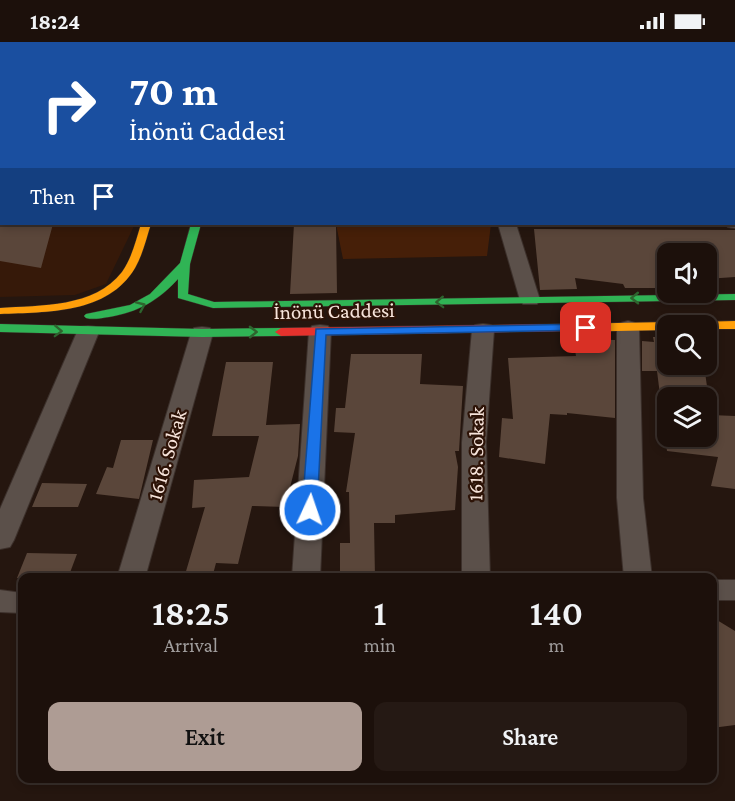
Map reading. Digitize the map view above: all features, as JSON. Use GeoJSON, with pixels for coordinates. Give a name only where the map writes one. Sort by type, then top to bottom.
{"type":"FeatureCollection","features":[{"type":"Feature","properties":{"kind":"main road"},"geometry":{"type":"LineString","coordinates":[[0,311],[82,303],[117,284],[129,269],[146,225]]}},
{"type":"Feature","properties":{"kind":"main road"},"geometry":{"type":"LineString","coordinates":[[0,321],[79,317],[124,312],[145,306],[160,294],[185,264],[196,225]]}},
{"type":"Feature","properties":{"kind":"main road","name":"İnönü Caddesi"},"geometry":{"type":"LineString","coordinates":[[185,264],[182,296],[213,305],[735,297]]}},
{"type":"Feature","properties":{"kind":"main road"},"geometry":{"type":"LineString","coordinates":[[717,325],[735,325]]}},
{"type":"Feature","properties":{"kind":"main road","name":"İnönü Caddesi"},"geometry":{"type":"LineString","coordinates":[[0,328],[88,332],[202,333],[657,326]]}},
{"type":"Feature","properties":{"kind":"street"},"geometry":{"type":"LineString","coordinates":[[507,225],[530,300]]}},
{"type":"Feature","properties":{"kind":"street"},"geometry":{"type":"LineString","coordinates":[[628,327],[630,498],[638,573]]}},
{"type":"Feature","properties":{"kind":"street","name":"1618. Sokak"},"geometry":{"type":"LineString","coordinates":[[476,573],[474,442],[483,330]]}},
{"type":"Feature","properties":{"kind":"street"},"geometry":{"type":"LineString","coordinates":[[306,573],[320,331]]}},
{"type":"Feature","properties":{"kind":"street"},"geometry":{"type":"LineString","coordinates":[[0,540],[88,332]]}},
{"type":"Feature","properties":{"kind":"street","name":"1616. Sokak"},"geometry":{"type":"LineString","coordinates":[[132,573],[202,333]]}},
{"type":"Feature","properties":{"kind":"street"},"geometry":{"type":"LineString","coordinates":[[0,601],[18,603]]}},
{"type":"Feature","properties":{"kind":"shaded area"},"geometry":{"type":"Polygon","coordinates":[[[0,225],[135,225],[106,284],[75,295],[0,297],[0,225]]]}},
{"type":"Feature","properties":{"kind":"shaded area"},"geometry":{"type":"Polygon","coordinates":[[[336,225],[491,225],[487,256],[343,259],[336,225]]]}},
{"type":"Feature","properties":{"kind":"building"},"geometry":{"type":"Polygon","coordinates":[[[0,225],[53,225],[41,268],[0,261],[0,225]]]}},
{"type":"Feature","properties":{"kind":"building"},"geometry":{"type":"Polygon","coordinates":[[[294,225],[336,225],[337,293],[290,294],[294,225]]]}},
{"type":"Feature","properties":{"kind":"building"},"geometry":{"type":"Polygon","coordinates":[[[534,229],[735,230],[735,277],[717,278],[717,243],[657,243],[657,288],[625,288],[623,284],[575,278],[577,289],[540,290],[534,229]]]}},
{"type":"Feature","properties":{"kind":"building"},"geometry":{"type":"Polygon","coordinates":[[[653,337],[657,337],[657,371],[642,371],[642,341],[654,342],[653,337]]]}},
{"type":"Feature","properties":{"kind":"building"},"geometry":{"type":"Polygon","coordinates":[[[573,339],[615,340],[615,418],[567,413],[567,415],[550,414],[545,464],[499,457],[502,418],[513,419],[508,358],[576,356],[573,339]]]}},
{"type":"Feature","properties":{"kind":"building"},"geometry":{"type":"Polygon","coordinates":[[[351,354],[422,354],[420,384],[463,386],[459,451],[455,451],[458,467],[455,510],[395,515],[395,523],[374,523],[375,573],[340,573],[340,543],[350,543],[349,492],[346,492],[355,433],[334,432],[336,408],[345,408],[351,354]]]}},
{"type":"Feature","properties":{"kind":"building"},"geometry":{"type":"Polygon","coordinates":[[[226,362],[273,362],[266,425],[300,424],[298,456],[285,507],[252,506],[238,564],[216,563],[213,573],[185,573],[205,507],[192,508],[194,480],[249,477],[259,436],[212,436],[226,362]]]}},
{"type":"Feature","properties":{"kind":"building"},"geometry":{"type":"Polygon","coordinates":[[[658,375],[705,375],[707,387],[659,387],[658,375]]]}},
{"type":"Feature","properties":{"kind":"building"},"geometry":{"type":"Polygon","coordinates":[[[717,415],[735,416],[735,489],[711,486],[718,457],[667,451],[666,447],[717,447],[717,415]]]}},
{"type":"Feature","properties":{"kind":"building"},"geometry":{"type":"Polygon","coordinates":[[[121,440],[153,440],[139,499],[96,494],[107,467],[113,468],[121,440]]]}},
{"type":"Feature","properties":{"kind":"building"},"geometry":{"type":"Polygon","coordinates":[[[42,483],[87,484],[78,507],[32,507],[42,483]]]}},
{"type":"Feature","properties":{"kind":"building"},"geometry":{"type":"Polygon","coordinates":[[[27,553],[77,554],[70,573],[19,573],[27,553]]]}},
{"type":"Feature","properties":{"kind":"building"},"geometry":{"type":"Polygon","coordinates":[[[717,620],[735,631],[735,725],[717,727],[717,620]]]}},
{"type":"Feature","properties":{"kind":"traffic: fast"},"geometry":{"type":"LineString","coordinates":[[196,225],[185,264],[182,296],[213,305],[735,297]]}},
{"type":"Feature","properties":{"kind":"traffic: fast"},"geometry":{"type":"LineString","coordinates":[[90,316],[122,311],[144,303],[163,288],[185,264]]}},
{"type":"Feature","properties":{"kind":"traffic: fast"},"geometry":{"type":"LineString","coordinates":[[0,328],[202,333],[281,332]]}},
{"type":"Feature","properties":{"kind":"traffic: slow"},"geometry":{"type":"LineString","coordinates":[[0,311],[67,305],[100,295],[114,287],[129,269],[146,225]]}},
{"type":"Feature","properties":{"kind":"traffic: slow"},"geometry":{"type":"LineString","coordinates":[[717,325],[735,325]]}},
{"type":"Feature","properties":{"kind":"traffic: slow"},"geometry":{"type":"LineString","coordinates":[[566,328],[657,326]]}},
{"type":"Feature","properties":{"kind":"traffic: jam"},"geometry":{"type":"LineString","coordinates":[[281,332],[566,328]]}},
{"type":"Feature","properties":{"kind":"route"},"geometry":{"type":"LineString","coordinates":[[310,510],[320,331],[586,328]]}}]}
